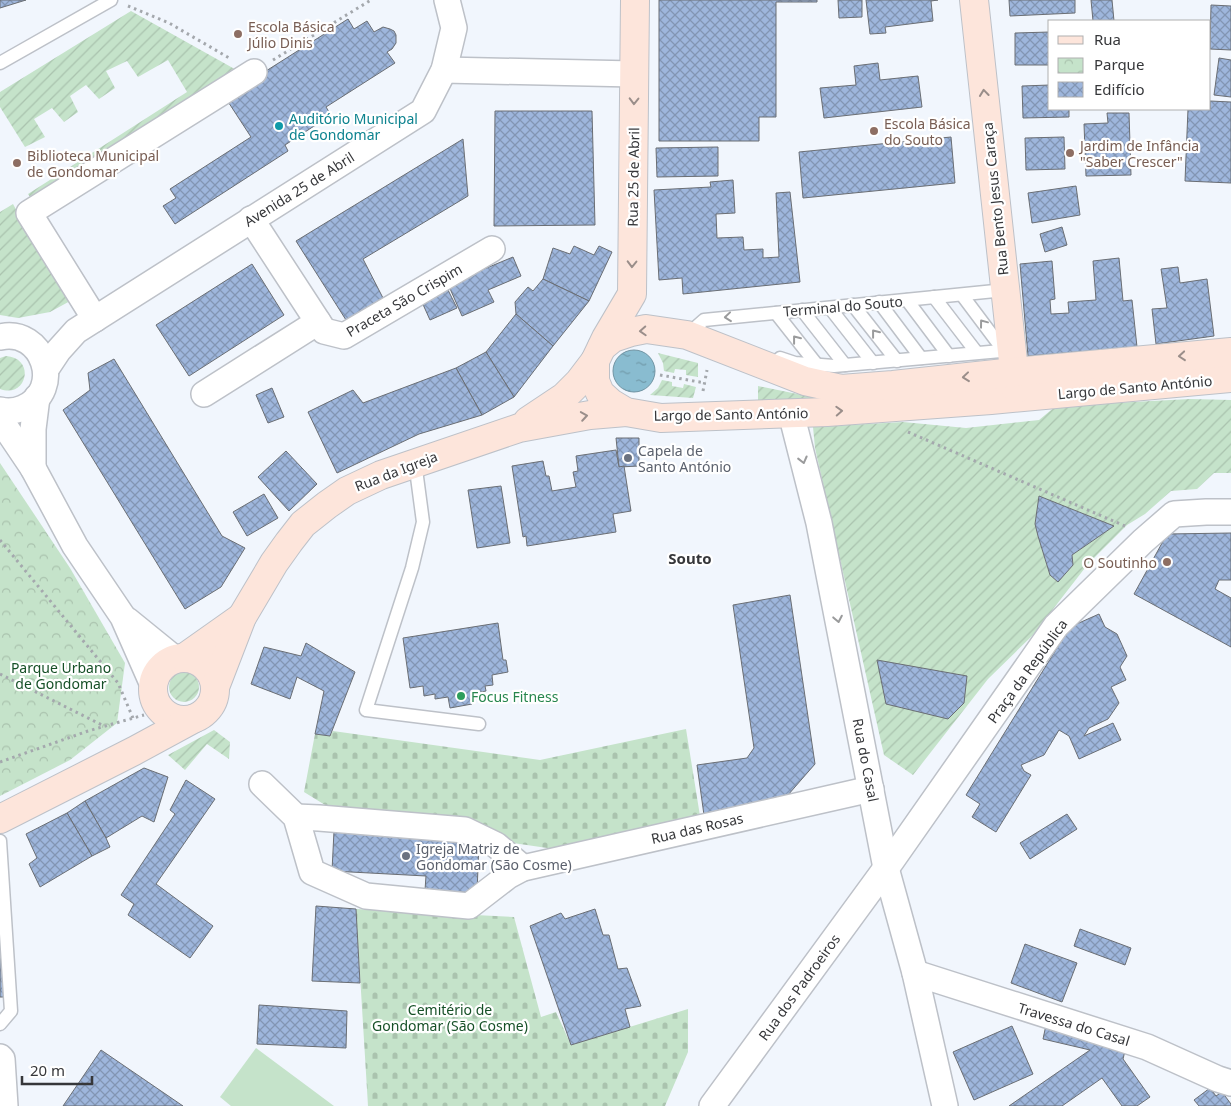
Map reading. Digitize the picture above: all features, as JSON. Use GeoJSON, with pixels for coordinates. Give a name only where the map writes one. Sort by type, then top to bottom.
{"type":"FeatureCollection","features":[{"type":"Feature","properties":{"kind":"main road","name":"Rua 25 de Abril"},"geometry":{"type":"LineString","coordinates":[[599,354],[606,338],[632,294],[635,0]]}},
{"type":"Feature","properties":{"kind":"main road","name":"Rua Bento Jesus Caraça"},"geometry":{"type":"LineString","coordinates":[[974,0],[1012,368]]}},
{"type":"Feature","properties":{"kind":"main road","name":"Largo de Santo António"},"geometry":{"type":"LineString","coordinates":[[1231,352],[1012,368],[893,385],[841,389],[805,382],[687,335],[646,329],[613,338],[599,354],[594,381],[600,393],[610,403],[626,412],[661,418],[856,410],[1012,368],[1231,378]]}},
{"type":"Feature","properties":{"kind":"main road","name":"Rua da Igreja"},"geometry":{"type":"LineString","coordinates":[[518,428],[564,397],[599,354]]}},
{"type":"Feature","properties":{"kind":"main road","name":"Rua da Igreja"},"geometry":{"type":"LineString","coordinates":[[215,687],[242,617],[274,563],[303,524],[347,491],[415,462],[518,428],[590,415],[626,412]]}},
{"type":"Feature","properties":{"kind":"main road","name":"Rua da Igreja"},"geometry":{"type":"LineString","coordinates":[[179,658],[242,617]]}},
{"type":"Feature","properties":{"kind":"main road"},"geometry":{"type":"LineString","coordinates":[[0,819],[134,751],[193,719],[201,716],[208,710],[215,695],[213,678],[209,669],[202,663],[193,659],[179,658],[167,663],[160,669],[155,676],[146,703],[134,751]]}},
{"type":"Feature","properties":{"kind":"main road"},"geometry":{"type":"LineString","coordinates":[[146,703],[156,704],[172,718],[182,720],[193,719]]}},
{"type":"Feature","properties":{"kind":"street","name":"Avenida 25 de Abril"},"geometry":{"type":"LineString","coordinates":[[46,369],[58,351],[85,325],[423,111],[444,70],[454,28],[447,0]]}},
{"type":"Feature","properties":{"kind":"street"},"geometry":{"type":"LineString","coordinates":[[444,70],[634,74]]}},
{"type":"Feature","properties":{"kind":"street"},"geometry":{"type":"LineString","coordinates":[[85,325],[29,213],[254,72]]}},
{"type":"Feature","properties":{"kind":"street","name":"Praceta São Crispim"},"geometry":{"type":"LineString","coordinates":[[252,219],[324,331],[344,336],[492,249]]}},
{"type":"Feature","properties":{"kind":"street"},"geometry":{"type":"LineString","coordinates":[[204,394],[318,322]]}},
{"type":"Feature","properties":{"kind":"street","name":"Avenida 25 de Abril"},"geometry":{"type":"LineString","coordinates":[[0,337],[15,336],[25,340],[48,337],[85,325]]}},
{"type":"Feature","properties":{"kind":"street"},"geometry":{"type":"LineString","coordinates":[[0,410],[17,410],[28,406],[43,389],[46,380],[46,369],[42,357],[35,347],[25,340]]}},
{"type":"Feature","properties":{"kind":"street"},"geometry":{"type":"LineString","coordinates":[[33,468],[32,446],[37,398]]}},
{"type":"Feature","properties":{"kind":"street","name":"Rua do Casal"},"geometry":{"type":"LineString","coordinates":[[791,413],[819,523],[886,868],[914,973],[945,1106]]}},
{"type":"Feature","properties":{"kind":"street"},"geometry":{"type":"LineString","coordinates":[[0,419],[33,468],[75,546],[123,617],[146,703]]}},
{"type":"Feature","properties":{"kind":"street","name":"Praça da República"},"geometry":{"type":"LineString","coordinates":[[886,868],[1056,626],[1148,536],[1174,514],[1231,512]]}},
{"type":"Feature","properties":{"kind":"street"},"geometry":{"type":"LineString","coordinates":[[123,617],[179,658]]}},
{"type":"Feature","properties":{"kind":"street"},"geometry":{"type":"LineString","coordinates":[[262,784],[296,817],[465,830],[496,845],[523,868]]}},
{"type":"Feature","properties":{"kind":"street","name":"Rua das Rosas"},"geometry":{"type":"LineString","coordinates":[[296,817],[312,872],[366,896],[469,906],[508,876],[523,868],[871,789]]}},
{"type":"Feature","properties":{"kind":"street","name":"Rua dos Padroeiros"},"geometry":{"type":"LineString","coordinates":[[712,1106],[886,868]]}},
{"type":"Feature","properties":{"kind":"street","name":"Travessa do Casal"},"geometry":{"type":"LineString","coordinates":[[914,973],[1147,1047],[1231,1083]]}},
{"type":"Feature","properties":{"kind":"street"},"geometry":{"type":"LineString","coordinates":[[0,1057],[2,1059],[5,1106]]}},
{"type":"Feature","properties":{"kind":"lane"},"geometry":{"type":"LineString","coordinates":[[0,63],[117,2]]}},
{"type":"Feature","properties":{"kind":"lane","name":"Terminal do Souto"},"geometry":{"type":"LineString","coordinates":[[687,335],[704,320],[1005,290]]}},
{"type":"Feature","properties":{"kind":"lane"},"geometry":{"type":"LineString","coordinates":[[962,295],[1012,368]]}},
{"type":"Feature","properties":{"kind":"lane"},"geometry":{"type":"LineString","coordinates":[[934,297],[977,353],[1012,368]]}},
{"type":"Feature","properties":{"kind":"lane"},"geometry":{"type":"LineString","coordinates":[[906,300],[949,356]]}},
{"type":"Feature","properties":{"kind":"lane"},"geometry":{"type":"LineString","coordinates":[[879,302],[921,358]]}},
{"type":"Feature","properties":{"kind":"lane"},"geometry":{"type":"LineString","coordinates":[[853,305],[897,361]]}},
{"type":"Feature","properties":{"kind":"lane"},"geometry":{"type":"LineString","coordinates":[[830,308],[873,363]]}},
{"type":"Feature","properties":{"kind":"lane"},"geometry":{"type":"LineString","coordinates":[[802,310],[845,365]]}},
{"type":"Feature","properties":{"kind":"lane"},"geometry":{"type":"LineString","coordinates":[[776,313],[817,365]]}},
{"type":"Feature","properties":{"kind":"lane"},"geometry":{"type":"LineString","coordinates":[[712,345],[726,339],[795,363],[817,365],[873,363],[977,353]]}},
{"type":"Feature","properties":{"kind":"lane"},"geometry":{"type":"LineString","coordinates":[[415,462],[423,522],[412,568],[366,710],[479,724]]}},
{"type":"Feature","properties":{"kind":"lane"},"geometry":{"type":"LineString","coordinates":[[0,841],[11,1011],[0,1024]]}},
{"type":"Feature","properties":{"kind":"path"},"geometry":{"type":"LineString","coordinates":[[117,2],[169,23],[254,72],[371,0]]}},
{"type":"Feature","properties":{"kind":"path"},"geometry":{"type":"LineString","coordinates":[[700,417],[704,383],[712,345]]}},
{"type":"Feature","properties":{"kind":"path"},"geometry":{"type":"LineString","coordinates":[[660,375],[704,383]]}},
{"type":"Feature","properties":{"kind":"path"},"geometry":{"type":"LineString","coordinates":[[902,430],[1148,536]]}},
{"type":"Feature","properties":{"kind":"path"},"geometry":{"type":"LineString","coordinates":[[0,540],[118,683],[146,703],[104,726],[0,762]]}},
{"type":"Feature","properties":{"kind":"path"},"geometry":{"type":"LineString","coordinates":[[0,674],[104,726]]}},
{"type":"Feature","properties":{"kind":"green space"},"geometry":{"type":"Polygon","coordinates":[[[131,11],[240,72],[34,203],[28,194],[187,92],[168,60],[138,77],[127,61],[106,71],[115,88],[99,99],[86,85],[70,96],[78,112],[64,122],[52,108],[34,119],[45,137],[25,147],[0,107],[0,92],[131,11]]]}},
{"type":"Feature","properties":{"kind":"green space"},"geometry":{"type":"Polygon","coordinates":[[[13,204],[19,215],[16,217],[72,300],[50,312],[18,318],[0,315],[0,212],[13,204]]]}},
{"type":"Feature","properties":{"kind":"green space"},"geometry":{"type":"Polygon","coordinates":[[[658,353],[698,363],[698,377],[686,375],[686,370],[675,369],[674,373],[664,371],[663,363],[658,353]]]}},
{"type":"Feature","properties":{"kind":"green space"},"geometry":{"type":"Polygon","coordinates":[[[6,356],[15,358],[22,363],[24,370],[22,383],[17,388],[9,391],[0,389],[0,358],[6,356]]]}},
{"type":"Feature","properties":{"kind":"green space"},"geometry":{"type":"Polygon","coordinates":[[[662,380],[672,382],[672,386],[683,388],[684,384],[696,387],[693,398],[650,395],[658,388],[662,380]]]}},
{"type":"Feature","properties":{"kind":"green space"},"geometry":{"type":"Polygon","coordinates":[[[988,385],[989,390],[851,403],[758,403],[758,386],[812,397],[866,399],[988,385]]]}},
{"type":"Feature","properties":{"kind":"green space"},"geometry":{"type":"Polygon","coordinates":[[[1190,399],[1231,400],[1231,473],[1214,473],[1197,489],[1171,491],[1145,514],[1127,525],[1088,564],[1033,635],[988,679],[913,775],[884,755],[815,448],[813,427],[903,422],[966,428],[1039,420],[1056,406],[1190,399]],[[1039,496],[1035,524],[1050,575],[1058,582],[1073,565],[1072,555],[1114,526],[1039,496]]]}},
{"type":"Feature","properties":{"kind":"green space","name":"Parque Urbano de Gondomar"},"geometry":{"type":"Polygon","coordinates":[[[0,463],[70,568],[125,663],[117,723],[70,760],[0,796],[0,463]]]}},
{"type":"Feature","properties":{"kind":"green space"},"geometry":{"type":"Polygon","coordinates":[[[184,672],[194,677],[199,687],[194,697],[184,702],[174,697],[169,687],[174,677],[184,672]]]}},
{"type":"Feature","properties":{"kind":"green space"},"geometry":{"type":"Polygon","coordinates":[[[686,729],[700,816],[554,849],[338,813],[304,792],[315,734],[330,736],[333,731],[540,760],[686,729]]]}},
{"type":"Feature","properties":{"kind":"green space"},"geometry":{"type":"Polygon","coordinates":[[[214,730],[230,742],[229,759],[207,744],[185,770],[168,755],[214,730]]]}},
{"type":"Feature","properties":{"kind":"green space","name":"Cemitério de Gondomar (São Cosme)"},"geometry":{"type":"Polygon","coordinates":[[[356,909],[514,917],[541,1017],[556,1012],[571,1045],[688,1009],[688,1052],[665,1106],[368,1106],[356,909]]]}},
{"type":"Feature","properties":{"kind":"green space"},"geometry":{"type":"Polygon","coordinates":[[[256,1048],[334,1106],[231,1106],[220,1097],[256,1048]]]}},
{"type":"Feature","properties":{"kind":"water"},"geometry":{"type":"Polygon","coordinates":[[[638,350],[646,353],[652,359],[655,371],[652,383],[646,389],[630,392],[622,389],[616,383],[613,367],[616,359],[622,353],[638,350]]]}},
{"type":"Feature","properties":{"kind":"building"},"geometry":{"type":"Polygon","coordinates":[[[0,0],[26,0],[0,8],[0,0]]]}},
{"type":"Feature","properties":{"kind":"building"},"geometry":{"type":"Polygon","coordinates":[[[659,0],[817,0],[817,2],[776,2],[776,117],[759,117],[759,141],[659,141],[659,0]]]}},
{"type":"Feature","properties":{"kind":"building"},"geometry":{"type":"Polygon","coordinates":[[[838,0],[862,0],[862,17],[839,18],[838,0]]]}},
{"type":"Feature","properties":{"kind":"building"},"geometry":{"type":"Polygon","coordinates":[[[866,0],[938,0],[931,1],[933,21],[885,27],[886,33],[870,34],[866,0]]]}},
{"type":"Feature","properties":{"kind":"building"},"geometry":{"type":"Polygon","coordinates":[[[1009,0],[1075,0],[1075,13],[1010,16],[1009,0]]]}},
{"type":"Feature","properties":{"kind":"building"},"geometry":{"type":"Polygon","coordinates":[[[1091,0],[1112,0],[1114,20],[1093,20],[1091,0]]]}},
{"type":"Feature","properties":{"kind":"building"},"geometry":{"type":"Polygon","coordinates":[[[1211,5],[1231,6],[1231,50],[1211,49],[1211,5]]]}},
{"type":"Feature","properties":{"kind":"building","name":"Auditório Municipal de Gondomar"},"geometry":{"type":"Polygon","coordinates":[[[348,19],[354,29],[367,21],[374,32],[383,27],[394,31],[396,43],[387,52],[395,63],[326,107],[331,115],[285,145],[288,151],[175,224],[163,206],[176,198],[170,189],[251,137],[225,97],[348,19]]]}},
{"type":"Feature","properties":{"kind":"building"},"geometry":{"type":"Polygon","coordinates":[[[1048,32],[1048,65],[1015,65],[1015,33],[1048,32]]]}},
{"type":"Feature","properties":{"kind":"building"},"geometry":{"type":"Polygon","coordinates":[[[1219,58],[1231,60],[1231,97],[1214,95],[1219,58]]]}},
{"type":"Feature","properties":{"kind":"building"},"geometry":{"type":"Polygon","coordinates":[[[878,63],[880,80],[918,76],[922,107],[824,118],[820,88],[856,85],[854,66],[878,63]]]}},
{"type":"Feature","properties":{"kind":"building"},"geometry":{"type":"Polygon","coordinates":[[[1048,85],[1048,110],[1069,110],[1069,117],[1023,118],[1022,86],[1048,85]]]}},
{"type":"Feature","properties":{"kind":"building"},"geometry":{"type":"Polygon","coordinates":[[[1211,101],[1231,102],[1231,183],[1185,181],[1188,110],[1211,110],[1211,101]]]}},
{"type":"Feature","properties":{"kind":"building"},"geometry":{"type":"Polygon","coordinates":[[[495,111],[592,111],[595,225],[494,226],[495,111]]]}},
{"type":"Feature","properties":{"kind":"building"},"geometry":{"type":"Polygon","coordinates":[[[1107,113],[1129,113],[1131,175],[1086,176],[1084,124],[1108,123],[1107,113]]]}},
{"type":"Feature","properties":{"kind":"building"},"geometry":{"type":"Polygon","coordinates":[[[951,137],[955,183],[803,198],[799,152],[951,137]]]}},
{"type":"Feature","properties":{"kind":"building"},"geometry":{"type":"Polygon","coordinates":[[[1064,137],[1065,169],[1026,170],[1025,138],[1064,137]]]}},
{"type":"Feature","properties":{"kind":"building"},"geometry":{"type":"Polygon","coordinates":[[[463,139],[468,196],[363,259],[383,298],[346,320],[296,241],[463,139]]]}},
{"type":"Feature","properties":{"kind":"building"},"geometry":{"type":"Polygon","coordinates":[[[718,147],[718,176],[657,177],[656,148],[718,147]]]}},
{"type":"Feature","properties":{"kind":"building"},"geometry":{"type":"Polygon","coordinates":[[[733,180],[735,213],[716,214],[717,238],[743,237],[744,250],[763,249],[763,258],[779,257],[776,193],[790,192],[800,282],[683,294],[682,278],[659,280],[654,190],[711,187],[710,182],[733,180]]]}},
{"type":"Feature","properties":{"kind":"building"},"geometry":{"type":"Polygon","coordinates":[[[1076,186],[1080,215],[1032,223],[1028,193],[1076,186]]]}},
{"type":"Feature","properties":{"kind":"building"},"geometry":{"type":"Polygon","coordinates":[[[1062,227],[1067,245],[1045,252],[1040,234],[1062,227]]]}},
{"type":"Feature","properties":{"kind":"building"},"geometry":{"type":"Polygon","coordinates":[[[574,246],[594,255],[599,246],[612,252],[589,301],[543,279],[553,248],[570,254],[574,246]]]}},
{"type":"Feature","properties":{"kind":"building"},"geometry":{"type":"Polygon","coordinates":[[[513,257],[521,276],[488,290],[494,302],[462,316],[448,284],[513,257]]]}},
{"type":"Feature","properties":{"kind":"building"},"geometry":{"type":"Polygon","coordinates":[[[1119,258],[1123,301],[1132,300],[1137,347],[1028,356],[1020,264],[1052,261],[1055,299],[1050,300],[1051,314],[1069,313],[1068,302],[1096,300],[1093,261],[1119,258]]]}},
{"type":"Feature","properties":{"kind":"building"},"geometry":{"type":"Polygon","coordinates":[[[252,264],[284,315],[189,376],[156,325],[252,264]]]}},
{"type":"Feature","properties":{"kind":"building"},"geometry":{"type":"Polygon","coordinates":[[[1178,267],[1180,283],[1207,279],[1214,336],[1156,344],[1152,309],[1167,308],[1161,269],[1178,267]]]}},
{"type":"Feature","properties":{"kind":"building"},"geometry":{"type":"Polygon","coordinates":[[[543,279],[589,301],[553,346],[516,314],[515,302],[528,287],[533,291],[543,279]]]}},
{"type":"Feature","properties":{"kind":"building"},"geometry":{"type":"Polygon","coordinates":[[[447,288],[457,308],[430,320],[421,300],[447,288]]]}},
{"type":"Feature","properties":{"kind":"building"},"geometry":{"type":"Polygon","coordinates":[[[516,314],[553,346],[514,397],[486,352],[516,314]]]}},
{"type":"Feature","properties":{"kind":"building"},"geometry":{"type":"Polygon","coordinates":[[[486,352],[514,397],[482,415],[456,368],[486,352]]]}},
{"type":"Feature","properties":{"kind":"building"},"geometry":{"type":"Polygon","coordinates":[[[114,359],[222,536],[245,548],[221,587],[185,609],[63,410],[90,390],[88,373],[114,359]]]}},
{"type":"Feature","properties":{"kind":"building"},"geometry":{"type":"Polygon","coordinates":[[[456,368],[482,415],[419,434],[337,473],[308,412],[353,390],[363,403],[456,368]]]}},
{"type":"Feature","properties":{"kind":"building"},"geometry":{"type":"Polygon","coordinates":[[[272,388],[284,417],[268,423],[256,395],[272,388]]]}},
{"type":"Feature","properties":{"kind":"building","name":"Capela de Santo António"},"geometry":{"type":"Polygon","coordinates":[[[616,438],[639,438],[639,466],[619,467],[616,438]]]}},
{"type":"Feature","properties":{"kind":"building"},"geometry":{"type":"Polygon","coordinates":[[[616,450],[619,467],[624,466],[631,511],[613,514],[616,532],[527,546],[526,536],[523,537],[512,466],[543,461],[552,491],[576,487],[573,472],[578,471],[576,456],[616,450]]]}},
{"type":"Feature","properties":{"kind":"building"},"geometry":{"type":"Polygon","coordinates":[[[286,451],[317,484],[289,511],[258,477],[286,451]]]}},
{"type":"Feature","properties":{"kind":"building"},"geometry":{"type":"Polygon","coordinates":[[[501,486],[510,543],[477,548],[468,490],[501,486]]]}},
{"type":"Feature","properties":{"kind":"building"},"geometry":{"type":"Polygon","coordinates":[[[264,494],[278,518],[247,536],[233,512],[264,494]]]}},
{"type":"Feature","properties":{"kind":"building"},"geometry":{"type":"Polygon","coordinates":[[[1039,496],[1114,526],[1072,555],[1073,565],[1058,582],[1050,575],[1035,524],[1039,496]]]}},
{"type":"Feature","properties":{"kind":"building"},"geometry":{"type":"Polygon","coordinates":[[[1231,533],[1231,580],[1219,580],[1215,589],[1231,598],[1231,647],[1134,594],[1167,534],[1231,533]]]}},
{"type":"Feature","properties":{"kind":"building"},"geometry":{"type":"Polygon","coordinates":[[[790,595],[815,764],[781,803],[704,815],[697,765],[747,758],[754,748],[733,605],[790,595]]]}},
{"type":"Feature","properties":{"kind":"building"},"geometry":{"type":"Polygon","coordinates":[[[1099,614],[1105,627],[1117,634],[1127,656],[1120,667],[1126,680],[1111,687],[1119,703],[1108,719],[1089,728],[1084,736],[1113,723],[1121,740],[1079,759],[1069,736],[1059,730],[1044,755],[1021,765],[1024,771],[1031,775],[996,832],[972,817],[980,804],[966,795],[1070,627],[1099,614]]]}},
{"type":"Feature","properties":{"kind":"building"},"geometry":{"type":"Polygon","coordinates":[[[498,623],[503,660],[506,660],[508,672],[492,675],[493,685],[485,686],[486,691],[471,694],[472,704],[450,708],[448,697],[435,699],[435,694],[424,696],[423,686],[410,688],[403,638],[498,623]]]}},
{"type":"Feature","properties":{"kind":"building"},"geometry":{"type":"Polygon","coordinates":[[[306,643],[355,672],[330,736],[315,734],[324,691],[297,677],[290,699],[251,684],[264,647],[301,656],[306,643]]]}},
{"type":"Feature","properties":{"kind":"building"},"geometry":{"type":"Polygon","coordinates":[[[877,660],[967,676],[964,703],[948,719],[886,704],[877,660]]]}},
{"type":"Feature","properties":{"kind":"building"},"geometry":{"type":"Polygon","coordinates":[[[144,768],[168,777],[154,822],[142,816],[106,838],[85,801],[144,768]]]}},
{"type":"Feature","properties":{"kind":"building"},"geometry":{"type":"Polygon","coordinates":[[[186,780],[215,799],[156,884],[213,926],[190,958],[128,915],[134,904],[121,895],[175,814],[170,810],[186,780]]]}},
{"type":"Feature","properties":{"kind":"building"},"geometry":{"type":"Polygon","coordinates":[[[85,801],[110,847],[92,856],[67,813],[85,801]]]}},
{"type":"Feature","properties":{"kind":"building"},"geometry":{"type":"Polygon","coordinates":[[[67,813],[92,856],[40,887],[29,864],[37,858],[26,834],[67,813]]]}},
{"type":"Feature","properties":{"kind":"building"},"geometry":{"type":"Polygon","coordinates":[[[1067,814],[1077,829],[1030,859],[1020,843],[1067,814]]]}},
{"type":"Feature","properties":{"kind":"building","name":"Igreja Matriz de Gondomar (São Cosme)"},"geometry":{"type":"Polygon","coordinates":[[[334,831],[479,841],[477,893],[425,890],[426,876],[332,871],[334,831]]]}},
{"type":"Feature","properties":{"kind":"building"},"geometry":{"type":"Polygon","coordinates":[[[316,906],[356,909],[360,983],[312,981],[316,906]]]}},
{"type":"Feature","properties":{"kind":"building"},"geometry":{"type":"Polygon","coordinates":[[[595,909],[603,935],[609,935],[618,969],[627,968],[641,1006],[625,1009],[630,1027],[571,1045],[530,926],[561,913],[565,919],[595,909]]]}},
{"type":"Feature","properties":{"kind":"building"},"geometry":{"type":"Polygon","coordinates":[[[1080,929],[1131,948],[1125,965],[1074,946],[1080,929]]]}},
{"type":"Feature","properties":{"kind":"building"},"geometry":{"type":"Polygon","coordinates":[[[0,930],[6,997],[0,997],[0,930]]]}},
{"type":"Feature","properties":{"kind":"building"},"geometry":{"type":"Polygon","coordinates":[[[1025,944],[1077,963],[1062,1002],[1011,983],[1025,944]]]}},
{"type":"Feature","properties":{"kind":"building"},"geometry":{"type":"Polygon","coordinates":[[[259,1005],[347,1011],[346,1048],[257,1044],[259,1005]]]}},
{"type":"Feature","properties":{"kind":"building"},"geometry":{"type":"Polygon","coordinates":[[[1046,1025],[1127,1043],[1123,1059],[1150,1097],[1137,1106],[1122,1106],[1102,1078],[1062,1106],[1009,1106],[1090,1050],[1043,1039],[1046,1025]]]}},
{"type":"Feature","properties":{"kind":"building"},"geometry":{"type":"Polygon","coordinates":[[[1012,1026],[1033,1074],[974,1100],[953,1052],[1012,1026]]]}},
{"type":"Feature","properties":{"kind":"building"},"geometry":{"type":"Polygon","coordinates":[[[101,1050],[183,1106],[63,1106],[101,1050]]]}},
{"type":"Feature","properties":{"kind":"building"},"geometry":{"type":"Polygon","coordinates":[[[1210,1088],[1216,1096],[1222,1092],[1231,1106],[1199,1106],[1194,1100],[1210,1088]]]}},
{"type":"Feature","properties":{"kind":"place","name":"Escola Básica Júlio Dinis"},"geometry":{"type":"Point","coordinates":[238,34]}},
{"type":"Feature","properties":{"kind":"place","name":"Auditório Municipal de Gondomar"},"geometry":{"type":"Point","coordinates":[279,126]}},
{"type":"Feature","properties":{"kind":"place","name":"Escola Básica do Souto"},"geometry":{"type":"Point","coordinates":[874,131]}},
{"type":"Feature","properties":{"kind":"place","name":"Jardim de Infância \"Saber Crescer\""},"geometry":{"type":"Point","coordinates":[1070,153]}},
{"type":"Feature","properties":{"kind":"place","name":"Biblioteca Municipal de Gondomar"},"geometry":{"type":"Point","coordinates":[17,163]}},
{"type":"Feature","properties":{"kind":"place","name":"Capela de Santo António"},"geometry":{"type":"Point","coordinates":[628,458]}},
{"type":"Feature","properties":{"kind":"place","name":"O Soutinho"},"geometry":{"type":"Point","coordinates":[1167,562]}},
{"type":"Feature","properties":{"kind":"place","name":"Focus Fitness"},"geometry":{"type":"Point","coordinates":[461,696]}},
{"type":"Feature","properties":{"kind":"place","name":"Igreja Matriz de Gondomar (São Cosme)"},"geometry":{"type":"Point","coordinates":[406,856]}},
{"type":"Feature","properties":{"kind":"district","name":"Souto"},"geometry":{"type":"Point","coordinates":[690,558]}}]}
